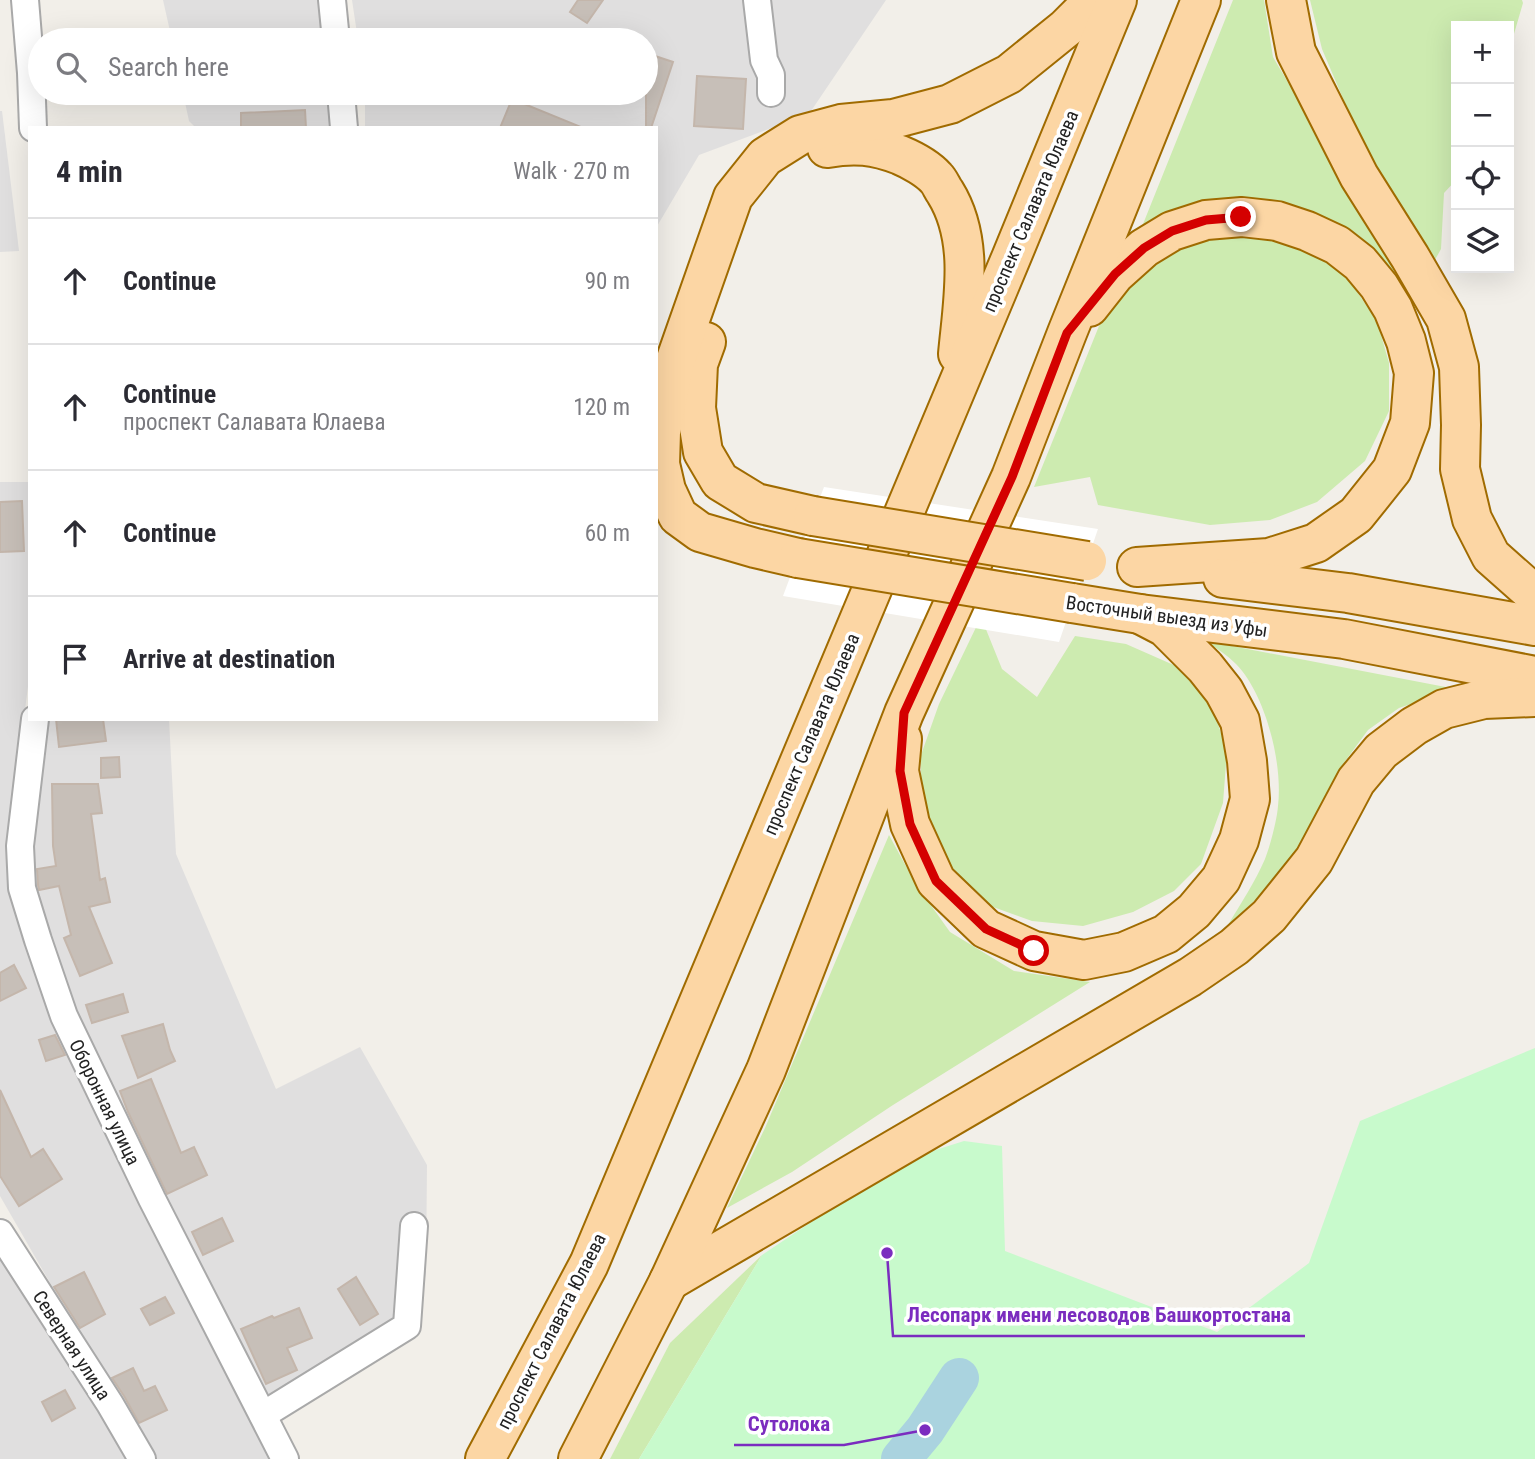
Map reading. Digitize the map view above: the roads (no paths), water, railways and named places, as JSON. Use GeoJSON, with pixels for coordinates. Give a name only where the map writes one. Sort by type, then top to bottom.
{"type":"FeatureCollection","features":[{"type":"Feature","properties":{"kind":"main road","name":"Восточный выезд из Уфы"},"geometry":{"type":"LineString","coordinates":[[1094,0],[1066,28],[1009,74],[950,104],[893,119],[841,124],[800,135],[765,157],[733,197],[675,362],[662,432],[660,464],[666,490],[678,516],[700,532],[798,558],[1140,614],[1344,639],[1535,676]]}},
{"type":"Feature","properties":{"kind":"main road","name":"проспект Салавата Юлаева"},"geometry":{"type":"LineString","coordinates":[[485,1459],[589,1264],[1117,0]]}},
{"type":"Feature","properties":{"kind":"main road"},"geometry":{"type":"LineString","coordinates":[[578,1459],[669,1281],[766,1070],[904,713],[1012,477],[1201,0]]}},
{"type":"Feature","properties":{"kind":"main road"},"geometry":{"type":"LineString","coordinates":[[1286,0],[1296,52],[1359,176],[1446,319],[1459,367],[1460,469],[1472,519],[1491,556],[1535,595]]}},
{"type":"Feature","properties":{"kind":"main road"},"geometry":{"type":"LineString","coordinates":[[953,396],[965,288],[963,237],[953,205],[936,178],[910,159],[882,148],[848,144],[813,151],[782,168],[753,203],[698,364],[696,408],[702,452],[720,481],[756,503],[813,516],[1087,561],[1348,593],[1535,626]]}},
{"type":"Feature","properties":{"kind":"main road"},"geometry":{"type":"LineString","coordinates":[[1067,333],[1115,274],[1144,248],[1172,231],[1206,220],[1241,217],[1277,221],[1337,245],[1360,263],[1379,286],[1393,309],[1406,341],[1413,373],[1410,423],[1392,470],[1356,515],[1316,543],[1269,558],[1137,567]]}},
{"type":"Feature","properties":{"kind":"main road"},"geometry":{"type":"LineString","coordinates":[[904,713],[900,771],[910,824],[936,881],[986,929],[1034,951],[1084,960],[1124,952],[1166,934],[1194,911],[1221,879],[1239,840],[1250,799],[1240,721],[1224,691],[1205,667],[1165,627],[1140,614]]}},
{"type":"Feature","properties":{"kind":"main road"},"geometry":{"type":"LineString","coordinates":[[669,1281],[1190,977],[1234,947],[1269,916],[1314,860],[1356,781],[1381,751],[1414,726],[1444,709],[1484,699],[1535,697]]}},
{"type":"Feature","properties":{"kind":"street"},"geometry":{"type":"LineString","coordinates":[[25,0],[28,36]]}},
{"type":"Feature","properties":{"kind":"street"},"geometry":{"type":"LineString","coordinates":[[332,0],[335,28]]}},
{"type":"Feature","properties":{"kind":"street"},"geometry":{"type":"LineString","coordinates":[[757,0],[764,60],[771,75],[771,93]]}},
{"type":"Feature","properties":{"kind":"street"},"geometry":{"type":"LineString","coordinates":[[32,105],[33,126]]}},
{"type":"Feature","properties":{"kind":"street"},"geometry":{"type":"LineString","coordinates":[[342,105],[344,126]]}},
{"type":"Feature","properties":{"kind":"street","name":"Оборонная улица"},"geometry":{"type":"LineString","coordinates":[[35,721],[19,846],[22,888],[38,940],[64,1016],[152,1199],[285,1459]]}},
{"type":"Feature","properties":{"kind":"street"},"geometry":{"type":"LineString","coordinates":[[263,1415],[407,1326],[414,1226]]}},
{"type":"Feature","properties":{"kind":"street","name":"Северная улица"},"geometry":{"type":"LineString","coordinates":[[0,1233],[110,1404],[142,1459]]}},
{"type":"Feature","properties":{"kind":"waterway"},"geometry":{"type":"LineString","coordinates":[[901,1459],[925,1430],[959,1378]]}},
{"type":"Feature","properties":{"kind":"place","name":"Лесопарк имени лесоводов Башкортостана"},"geometry":{"type":"Point","coordinates":[887,1253]}},
{"type":"Feature","properties":{"kind":"place","name":"Сутолока"},"geometry":{"type":"Point","coordinates":[925,1430]}}]}
